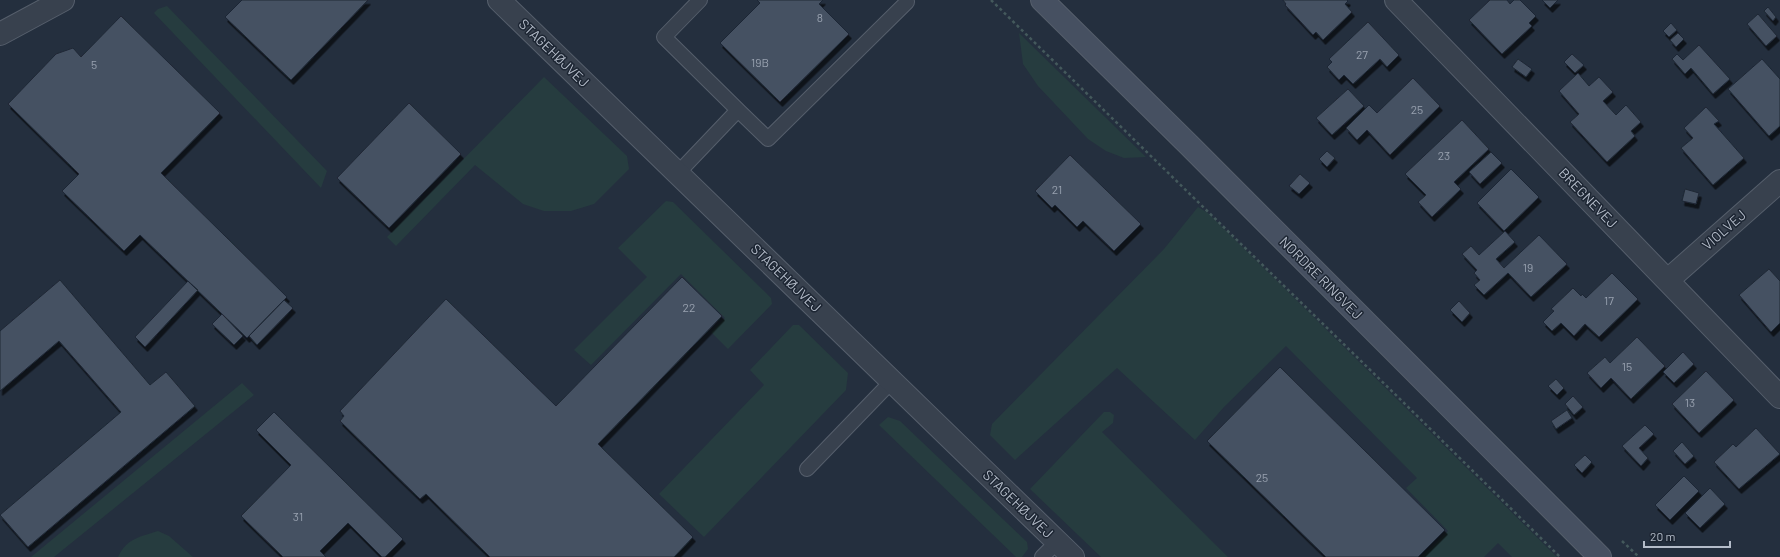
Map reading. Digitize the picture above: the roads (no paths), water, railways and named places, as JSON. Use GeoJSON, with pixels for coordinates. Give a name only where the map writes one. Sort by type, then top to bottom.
{"type":"FeatureCollection","features":[{"type":"Feature","properties":{"kind":"main road","name":"NORDRE RINGVEJ"},"geometry":{"type":"LineString","coordinates":[[1042,0],[1189,145],[1600,557]]}},
{"type":"Feature","properties":{"kind":"street"},"geometry":{"type":"LineString","coordinates":[[0,34],[63,0]]}},
{"type":"Feature","properties":{"kind":"street","name":"STAGEHØJVEJ"},"geometry":{"type":"LineString","coordinates":[[499,0],[892,381],[1050,550],[1073,557]]}},
{"type":"Feature","properties":{"kind":"street","name":"BREGNEVEJ"},"geometry":{"type":"LineString","coordinates":[[1403,2],[1780,397]]}},
{"type":"Feature","properties":{"kind":"street","name":"VIOLVEJ"},"geometry":{"type":"LineString","coordinates":[[1668,280],[1780,181]]}},
{"type":"Feature","properties":{"kind":"lane"},"geometry":{"type":"LineString","coordinates":[[700,0],[664,36],[768,139],[909,1]]}},
{"type":"Feature","properties":{"kind":"lane"},"geometry":{"type":"LineString","coordinates":[[678,173],[738,110]]}},
{"type":"Feature","properties":{"kind":"lane"},"geometry":{"type":"LineString","coordinates":[[807,470],[892,381]]}}]}
